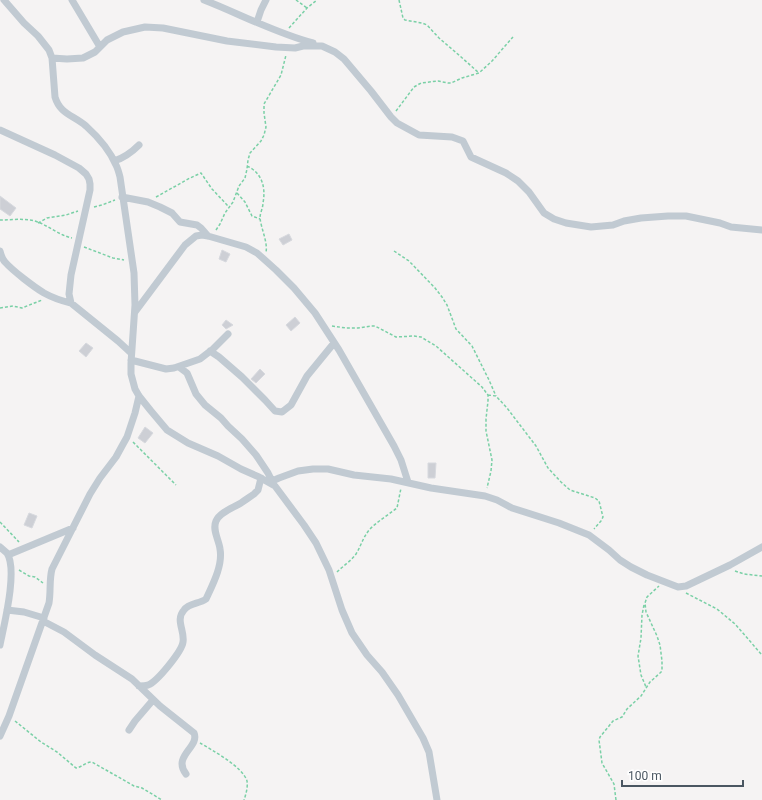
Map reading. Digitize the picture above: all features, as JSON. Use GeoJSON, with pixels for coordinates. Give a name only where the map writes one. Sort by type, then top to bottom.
{"type":"FeatureCollection","features":[{"type":"Feature","properties":{"kind":"street"},"geometry":{"type":"LineString","coordinates":[[4,0],[49,50],[52,58],[55,97],[59,108],[80,121],[97,136],[116,164],[120,177],[134,273],[135,312],[131,374],[135,389],[159,422],[172,434],[241,469],[271,482],[304,524],[316,543],[329,570],[342,610],[352,633],[367,655],[382,672],[423,738],[429,752],[437,800]]}},
{"type":"Feature","properties":{"kind":"street"},"geometry":{"type":"LineString","coordinates":[[72,0],[100,47]]}},
{"type":"Feature","properties":{"kind":"street"},"geometry":{"type":"LineString","coordinates":[[204,0],[284,34],[322,46],[335,52],[344,59],[397,123],[419,135],[452,137],[462,141],[471,157],[506,173],[518,181],[529,192],[544,214],[554,219],[591,227],[613,225],[624,221],[641,218],[686,216],[736,228],[762,230]]}},
{"type":"Feature","properties":{"kind":"street"},"geometry":{"type":"LineString","coordinates":[[257,22],[266,0]]}},
{"type":"Feature","properties":{"kind":"street"},"geometry":{"type":"LineString","coordinates":[[52,58],[83,58],[95,52],[107,40],[123,32],[145,27],[163,28],[226,41],[287,48],[314,45],[322,46]]}},
{"type":"Feature","properties":{"kind":"street"},"geometry":{"type":"LineString","coordinates":[[0,130],[55,155],[79,168],[86,174],[90,184],[90,190],[69,286],[71,303]]}},
{"type":"Feature","properties":{"kind":"street"},"geometry":{"type":"LineString","coordinates":[[114,160],[121,159],[139,145]]}},
{"type":"Feature","properties":{"kind":"street"},"geometry":{"type":"LineString","coordinates":[[122,198],[148,202],[172,213],[180,222],[201,228],[208,235]]}},
{"type":"Feature","properties":{"kind":"street"},"geometry":{"type":"LineString","coordinates":[[135,312],[185,245],[196,236],[208,235],[246,247],[257,253],[294,288],[323,325],[394,446],[401,460],[406,482]]}},
{"type":"Feature","properties":{"kind":"street"},"geometry":{"type":"LineString","coordinates":[[0,251],[6,263],[26,280],[45,294],[71,303],[118,341],[131,357],[166,369],[174,368],[200,359],[228,334]]}},
{"type":"Feature","properties":{"kind":"street"},"geometry":{"type":"LineString","coordinates":[[210,351],[242,377],[275,411],[282,412],[291,405],[307,376],[334,343]]}},
{"type":"Feature","properties":{"kind":"street"},"geometry":{"type":"LineString","coordinates":[[178,367],[187,373],[196,394],[205,406],[221,418],[256,455],[268,473],[271,482]]}},
{"type":"Feature","properties":{"kind":"street"},"geometry":{"type":"LineString","coordinates":[[0,736],[9,716],[49,603],[50,577],[52,569],[97,483],[116,457],[127,437],[139,396]]}},
{"type":"Feature","properties":{"kind":"street"},"geometry":{"type":"LineString","coordinates":[[271,482],[298,471],[328,469],[354,475],[390,479],[431,488],[485,496],[512,508],[559,523],[589,535],[620,560],[643,574],[678,587],[686,586],[762,547]]}},
{"type":"Feature","properties":{"kind":"street"},"geometry":{"type":"LineString","coordinates":[[139,686],[148,685],[157,678],[182,648],[184,637],[180,625],[180,615],[188,606],[206,599],[216,577],[220,560],[220,549],[216,535],[216,520],[222,514],[254,494],[258,490],[261,478]]}},
{"type":"Feature","properties":{"kind":"street"},"geometry":{"type":"LineString","coordinates":[[8,555],[73,528]]}},
{"type":"Feature","properties":{"kind":"street"},"geometry":{"type":"LineString","coordinates":[[0,547],[8,555],[11,571],[7,610],[0,645]]}},
{"type":"Feature","properties":{"kind":"street"},"geometry":{"type":"LineString","coordinates":[[7,610],[16,610],[44,619],[64,632],[95,655],[132,679],[169,714],[194,733],[196,736],[195,740],[186,754],[182,765],[186,774]]}},
{"type":"Feature","properties":{"kind":"street"},"geometry":{"type":"LineString","coordinates":[[129,730],[153,700]]}},
{"type":"Feature","properties":{"kind":"path"},"geometry":{"type":"LineString","coordinates":[[296,0],[307,8]]}},
{"type":"Feature","properties":{"kind":"path"},"geometry":{"type":"LineString","coordinates":[[284,34],[307,8],[317,0]]}},
{"type":"Feature","properties":{"kind":"path"},"geometry":{"type":"LineString","coordinates":[[400,0],[403,18],[405,20],[427,25],[439,38],[479,73]]}},
{"type":"Feature","properties":{"kind":"path"},"geometry":{"type":"LineString","coordinates":[[391,117],[414,87],[421,83],[438,81],[448,83],[479,73],[492,61],[512,37]]}},
{"type":"Feature","properties":{"kind":"path"},"geometry":{"type":"LineString","coordinates":[[208,235],[219,228],[225,212],[233,202],[239,186],[245,178],[250,153],[264,135],[266,127],[264,104],[281,75],[287,48]]}},
{"type":"Feature","properties":{"kind":"path"},"geometry":{"type":"LineString","coordinates":[[247,166],[257,172],[263,184],[264,203],[260,219],[267,249],[263,258]]}},
{"type":"Feature","properties":{"kind":"path"},"geometry":{"type":"LineString","coordinates":[[148,202],[201,173],[229,207]]}},
{"type":"Feature","properties":{"kind":"path"},"geometry":{"type":"LineString","coordinates":[[237,193],[245,202],[252,216],[260,219]]}},
{"type":"Feature","properties":{"kind":"path"},"geometry":{"type":"LineString","coordinates":[[38,223],[53,217],[66,215],[122,198]]}},
{"type":"Feature","properties":{"kind":"path"},"geometry":{"type":"LineString","coordinates":[[0,220],[34,221],[63,236],[74,238],[88,249],[113,258],[132,260]]}},
{"type":"Feature","properties":{"kind":"path"},"geometry":{"type":"LineString","coordinates":[[394,251],[409,261],[442,297],[447,305],[456,329],[472,346],[496,396],[529,436],[548,468],[570,490],[600,501],[603,517],[589,535]]}},
{"type":"Feature","properties":{"kind":"path"},"geometry":{"type":"LineString","coordinates":[[0,308],[13,306],[22,308],[49,296]]}},
{"type":"Feature","properties":{"kind":"path"},"geometry":{"type":"LineString","coordinates":[[323,325],[346,328],[375,326],[396,337],[421,337],[436,346],[473,378],[488,394],[496,396]]}},
{"type":"Feature","properties":{"kind":"path"},"geometry":{"type":"LineString","coordinates":[[485,496],[492,460],[486,431],[488,394]]}},
{"type":"Feature","properties":{"kind":"path"},"geometry":{"type":"LineString","coordinates":[[127,437],[176,485]]}},
{"type":"Feature","properties":{"kind":"path"},"geometry":{"type":"LineString","coordinates":[[332,578],[343,566],[354,558],[364,535],[374,525],[397,508],[399,497],[406,482]]}},
{"type":"Feature","properties":{"kind":"path"},"geometry":{"type":"LineString","coordinates":[[0,522],[25,548]]}},
{"type":"Feature","properties":{"kind":"path"},"geometry":{"type":"LineString","coordinates":[[725,567],[739,573],[762,576]]}},
{"type":"Feature","properties":{"kind":"path"},"geometry":{"type":"LineString","coordinates":[[11,571],[20,570],[35,577],[50,587]]}},
{"type":"Feature","properties":{"kind":"path"},"geometry":{"type":"LineString","coordinates":[[646,688],[641,675],[638,656],[641,638],[642,615],[647,597],[663,582]]}},
{"type":"Feature","properties":{"kind":"path"},"geometry":{"type":"LineString","coordinates":[[678,587],[680,590],[717,609],[742,631],[762,655]]}},
{"type":"Feature","properties":{"kind":"path"},"geometry":{"type":"LineString","coordinates":[[616,800],[614,784],[602,763],[599,740],[600,737],[612,722],[622,717],[627,709],[641,696],[650,682],[660,674],[662,667],[660,645],[646,612],[645,603]]}},
{"type":"Feature","properties":{"kind":"path"},"geometry":{"type":"LineString","coordinates":[[9,716],[76,768],[85,765],[88,762],[92,762],[128,783],[142,788],[162,800]]}},
{"type":"Feature","properties":{"kind":"path"},"geometry":{"type":"LineString","coordinates":[[195,740],[224,758],[245,778],[247,787],[244,800]]}},
{"type":"Feature","properties":{"kind":"building"},"geometry":{"type":"Polygon","coordinates":[[[0,196],[16,208],[10,216],[0,209],[0,196]]]}},
{"type":"Feature","properties":{"kind":"building"},"geometry":{"type":"Polygon","coordinates":[[[289,234],[292,240],[283,245],[279,239],[289,234]]]}},
{"type":"Feature","properties":{"kind":"building"},"geometry":{"type":"Polygon","coordinates":[[[222,250],[230,254],[226,262],[219,259],[222,250]]]}},
{"type":"Feature","properties":{"kind":"building"},"geometry":{"type":"Polygon","coordinates":[[[295,317],[300,323],[291,331],[286,325],[295,317]]]}},
{"type":"Feature","properties":{"kind":"building"},"geometry":{"type":"Polygon","coordinates":[[[226,320],[233,325],[226,329],[222,325],[226,320]]]}},
{"type":"Feature","properties":{"kind":"building"},"geometry":{"type":"Polygon","coordinates":[[[86,343],[93,348],[86,357],[79,351],[86,343]]]}},
{"type":"Feature","properties":{"kind":"building"},"geometry":{"type":"Polygon","coordinates":[[[260,369],[265,374],[256,383],[251,379],[260,369]]]}},
{"type":"Feature","properties":{"kind":"building"},"geometry":{"type":"Polygon","coordinates":[[[145,427],[153,433],[145,443],[138,438],[145,427]]]}},
{"type":"Feature","properties":{"kind":"building"},"geometry":{"type":"Polygon","coordinates":[[[428,463],[436,463],[435,478],[428,478],[428,463]]]}},
{"type":"Feature","properties":{"kind":"building"},"geometry":{"type":"Polygon","coordinates":[[[29,513],[37,516],[32,528],[24,525],[29,513]]]}}]}
